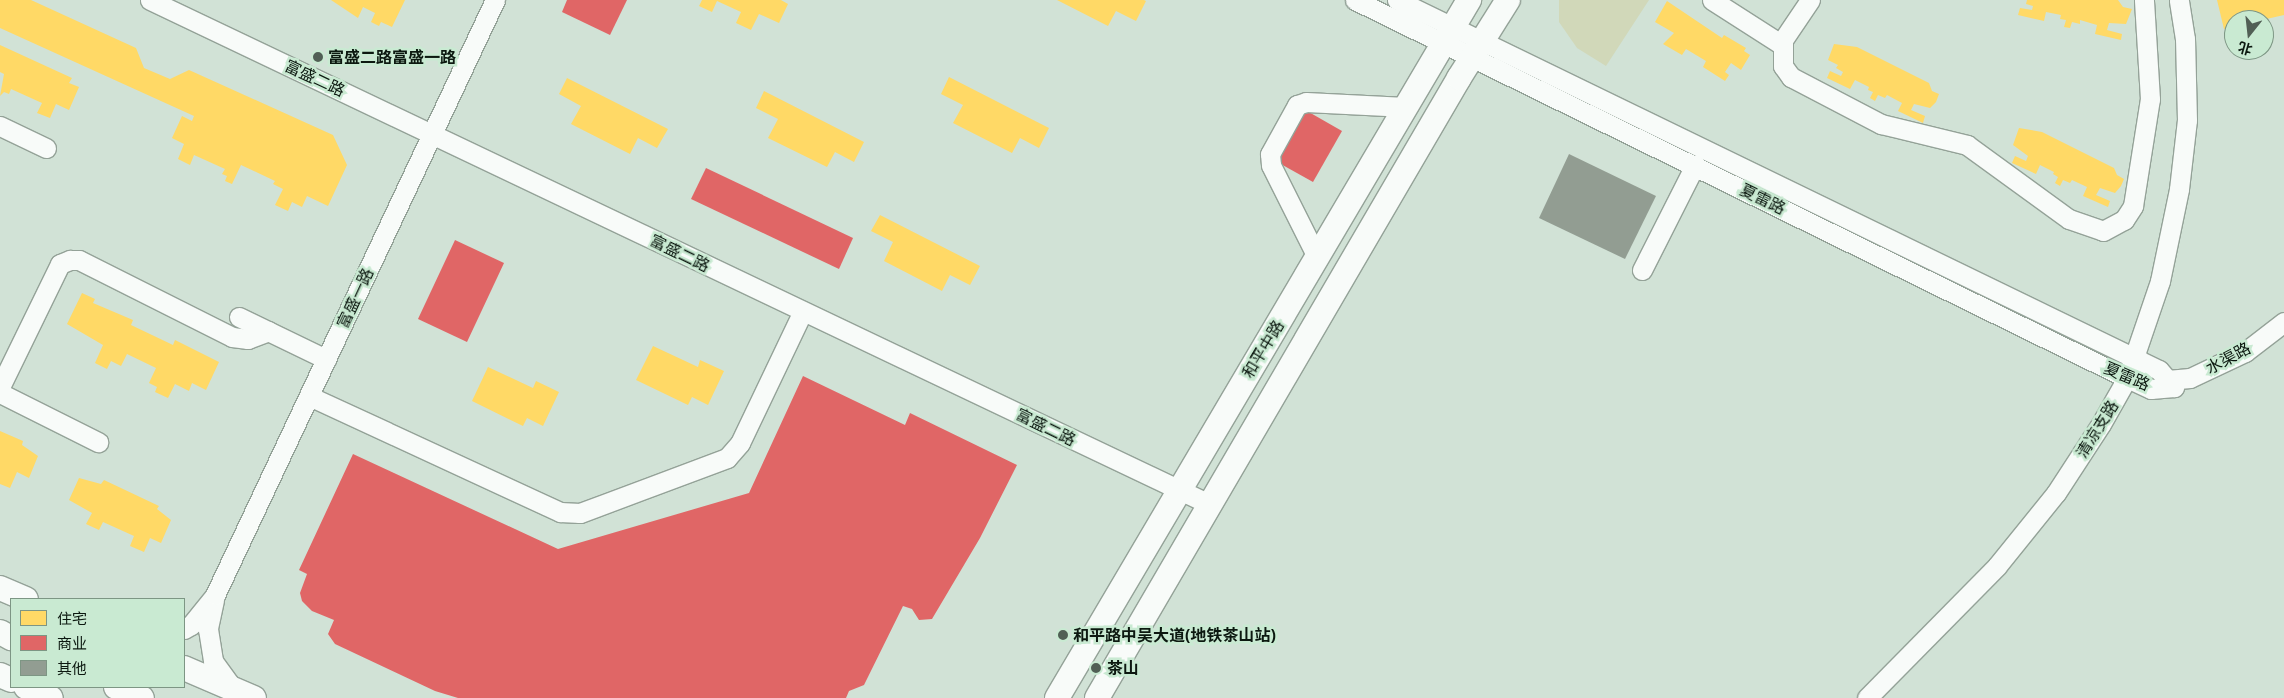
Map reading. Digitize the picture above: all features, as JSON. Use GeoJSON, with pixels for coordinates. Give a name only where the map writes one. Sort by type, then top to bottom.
{"type":"FeatureCollection","features":[{"type":"Feature","properties":{"kind":"main road","name":"和平中路"},"geometry":{"type":"LineString","coordinates":[[1056,698],[1470,0]]}},
{"type":"Feature","properties":{"kind":"main road","name":"和平中路"},"geometry":{"type":"LineString","coordinates":[[1097,698],[1508,0]]}},
{"type":"Feature","properties":{"kind":"main road"},"geometry":{"type":"LineString","coordinates":[[1,589],[24,598]]}},
{"type":"Feature","properties":{"kind":"main road"},"geometry":{"type":"LineString","coordinates":[[185,668],[244,693]]}},
{"type":"Feature","properties":{"kind":"main road"},"geometry":{"type":"LineString","coordinates":[[28,688],[51,698]]}},
{"type":"Feature","properties":{"kind":"main road"},"geometry":{"type":"LineString","coordinates":[[118,688],[142,698]]}},
{"type":"Feature","properties":{"kind":"street","name":"富盛二路"},"geometry":{"type":"LineString","coordinates":[[150,0],[1211,505]]}},
{"type":"Feature","properties":{"kind":"street","name":"富盛一路"},"geometry":{"type":"LineString","coordinates":[[215,596],[433,134],[494,0]]}},
{"type":"Feature","properties":{"kind":"street","name":"夏雷路"},"geometry":{"type":"LineString","coordinates":[[1354,0],[1449,35],[2134,358],[2159,370],[2174,387],[2151,388],[2127,378],[1695,165],[1478,49]]}},
{"type":"Feature","properties":{"kind":"street","name":"夏雷路"},"geometry":{"type":"LineString","coordinates":[[1397,0],[1449,35]]}},
{"type":"Feature","properties":{"kind":"street"},"geometry":{"type":"LineString","coordinates":[[1712,0],[1782,45]]}},
{"type":"Feature","properties":{"kind":"street"},"geometry":{"type":"LineString","coordinates":[[1810,0],[1782,45],[1783,66],[1791,77],[1881,124],[1968,145],[2069,219],[2103,231],[2124,220],[2134,206],[2150,99],[2144,0]]}},
{"type":"Feature","properties":{"kind":"street","name":"清凉支路"},"geometry":{"type":"LineString","coordinates":[[1867,698],[1997,566],[2056,493],[2101,424],[2127,378],[2160,281],[2180,179],[2187,120],[2185,40],[2179,0]]}},
{"type":"Feature","properties":{"kind":"street"},"geometry":{"type":"LineString","coordinates":[[1317,257],[1271,165],[1270,154],[1297,105],[1306,102],[1406,106]]}},
{"type":"Feature","properties":{"kind":"street"},"geometry":{"type":"LineString","coordinates":[[0,126],[46,148]]}},
{"type":"Feature","properties":{"kind":"street"},"geometry":{"type":"LineString","coordinates":[[1642,270],[1695,165]]}},
{"type":"Feature","properties":{"kind":"street"},"geometry":{"type":"LineString","coordinates":[[0,387],[60,264],[70,260],[79,260],[232,337],[248,339],[269,331]]}},
{"type":"Feature","properties":{"kind":"street"},"geometry":{"type":"LineString","coordinates":[[309,396],[560,512],[580,513],[727,458],[740,443],[804,312]]}},
{"type":"Feature","properties":{"kind":"street"},"geometry":{"type":"LineString","coordinates":[[239,316],[326,359]]}},
{"type":"Feature","properties":{"kind":"street","name":"水渠路"},"geometry":{"type":"LineString","coordinates":[[2167,380],[2190,378],[2246,352],[2284,322]]}},
{"type":"Feature","properties":{"kind":"street"},"geometry":{"type":"LineString","coordinates":[[0,394],[98,442]]}},
{"type":"Feature","properties":{"kind":"street"},"geometry":{"type":"LineString","coordinates":[[185,628],[191,625],[215,596]]}},
{"type":"Feature","properties":{"kind":"street"},"geometry":{"type":"LineString","coordinates":[[215,596],[208,629],[213,661],[244,693]]}},
{"type":"Feature","properties":{"kind":"green space"},"geometry":{"type":"Polygon","coordinates":[[[1559,0],[1649,0],[1606,66],[1577,48],[1559,22],[1559,0]]]}},
{"type":"Feature","properties":{"kind":"building: 住宅"},"geometry":{"type":"Polygon","coordinates":[[[0,0],[31,0],[136,48],[144,68],[170,79],[189,70],[333,135],[347,165],[328,206],[307,196],[302,207],[292,202],[288,211],[275,205],[283,189],[273,184],[275,181],[241,165],[232,184],[225,181],[227,176],[222,174],[225,169],[194,155],[190,165],[178,159],[184,144],[172,138],[182,116],[192,121],[194,116],[0,28],[0,0]]]}},
{"type":"Feature","properties":{"kind":"building: 住宅"},"geometry":{"type":"Polygon","coordinates":[[[331,0],[405,0],[392,27],[381,22],[379,26],[371,22],[375,13],[363,7],[358,18],[331,0]]]}},
{"type":"Feature","properties":{"kind":"building: 住宅"},"geometry":{"type":"Polygon","coordinates":[[[702,0],[781,0],[788,4],[779,23],[759,14],[751,30],[736,23],[741,12],[717,1],[712,12],[699,6],[702,0]]]}},
{"type":"Feature","properties":{"kind":"building: 住宅"},"geometry":{"type":"Polygon","coordinates":[[[1057,0],[1146,1],[1136,21],[1116,11],[1108,26],[1057,0]]]}},
{"type":"Feature","properties":{"kind":"building: 住宅"},"geometry":{"type":"Polygon","coordinates":[[[2027,0],[2118,0],[2123,7],[2132,9],[2126,24],[2109,23],[2107,30],[2122,34],[2121,40],[2095,34],[2097,25],[2080,20],[2080,24],[2072,22],[2070,28],[2064,27],[2066,20],[2060,19],[2061,15],[2046,12],[2044,21],[2018,15],[2020,8],[2032,10],[2033,6],[2026,4],[2027,0]]]}},
{"type":"Feature","properties":{"kind":"building: 住宅"},"geometry":{"type":"Polygon","coordinates":[[[2217,0],[2284,0],[2284,15],[2274,17],[2274,10],[2224,10],[2224,29],[2217,0]]]}},
{"type":"Feature","properties":{"kind":"building: 住宅"},"geometry":{"type":"Polygon","coordinates":[[[1667,1],[1722,38],[1724,35],[1746,48],[1744,51],[1750,55],[1741,70],[1731,63],[1725,72],[1729,75],[1725,81],[1703,67],[1706,61],[1686,49],[1682,55],[1663,44],[1674,33],[1655,22],[1667,1]]]}},
{"type":"Feature","properties":{"kind":"building: 住宅"},"geometry":{"type":"Polygon","coordinates":[[[1834,44],[1857,47],[1929,83],[1932,91],[1939,94],[1936,102],[1930,108],[1914,104],[1911,110],[1925,116],[1923,123],[1898,111],[1902,103],[1887,95],[1885,98],[1878,95],[1875,101],[1870,98],[1873,92],[1868,90],[1869,87],[1855,80],[1850,89],[1827,78],[1830,71],[1841,76],[1843,72],[1836,68],[1838,65],[1828,60],[1834,44]]]}},
{"type":"Feature","properties":{"kind":"building: 住宅"},"geometry":{"type":"Polygon","coordinates":[[[0,45],[72,78],[69,83],[79,87],[69,110],[56,104],[50,118],[37,113],[42,103],[11,89],[9,94],[4,92],[0,96],[4,74],[0,72],[0,45]]]}},
{"type":"Feature","properties":{"kind":"building: 住宅"},"geometry":{"type":"Polygon","coordinates":[[[949,77],[1049,128],[1039,148],[1020,138],[1012,153],[953,123],[963,105],[941,94],[949,77]]]}},
{"type":"Feature","properties":{"kind":"building: 住宅"},"geometry":{"type":"Polygon","coordinates":[[[567,78],[668,129],[657,148],[638,138],[630,154],[571,124],[581,106],[559,94],[567,78]]]}},
{"type":"Feature","properties":{"kind":"building: 住宅"},"geometry":{"type":"Polygon","coordinates":[[[764,91],[864,142],[854,162],[835,152],[827,167],[768,138],[778,119],[756,108],[764,91]]]}},
{"type":"Feature","properties":{"kind":"building: 住宅"},"geometry":{"type":"Polygon","coordinates":[[[2019,128],[2042,132],[2114,168],[2117,175],[2124,179],[2121,186],[2115,193],[2100,188],[2096,195],[2110,201],[2108,207],[2083,196],[2087,187],[2072,180],[2070,183],[2063,180],[2060,186],[2055,183],[2058,177],[2053,174],[2054,172],[2040,165],[2036,174],[2012,163],[2015,156],[2026,161],[2028,156],[2013,145],[2019,128]]]}},
{"type":"Feature","properties":{"kind":"building: 住宅"},"geometry":{"type":"Polygon","coordinates":[[[880,215],[980,266],[970,285],[950,275],[942,291],[884,261],[893,242],[871,231],[880,215]]]}},
{"type":"Feature","properties":{"kind":"building: 住宅"},"geometry":{"type":"Polygon","coordinates":[[[82,293],[95,299],[93,303],[133,320],[131,325],[173,345],[175,340],[219,362],[206,390],[192,383],[189,391],[175,384],[168,398],[155,392],[157,387],[149,383],[156,368],[127,354],[121,366],[111,361],[107,369],[95,363],[103,345],[67,324],[82,293]]]}},
{"type":"Feature","properties":{"kind":"building: 住宅"},"geometry":{"type":"Polygon","coordinates":[[[653,346],[698,367],[700,360],[724,371],[708,405],[692,397],[688,405],[636,380],[653,346]]]}},
{"type":"Feature","properties":{"kind":"building: 住宅"},"geometry":{"type":"Polygon","coordinates":[[[488,367],[533,388],[536,381],[559,392],[543,426],[527,418],[523,426],[472,401],[488,367]]]}},
{"type":"Feature","properties":{"kind":"building: 住宅"},"geometry":{"type":"Polygon","coordinates":[[[0,431],[23,441],[22,445],[38,456],[29,478],[17,472],[10,488],[0,484],[0,431]]]}},
{"type":"Feature","properties":{"kind":"building: 住宅"},"geometry":{"type":"Polygon","coordinates":[[[79,478],[101,484],[104,480],[159,506],[157,509],[171,520],[161,543],[150,538],[144,552],[130,546],[134,536],[103,522],[99,530],[86,524],[92,513],[69,500],[79,478]]]}},
{"type":"Feature","properties":{"kind":"building: 商业"},"geometry":{"type":"Polygon","coordinates":[[[567,0],[627,0],[610,35],[562,12],[567,0]]]}},
{"type":"Feature","properties":{"kind":"building: 商业"},"geometry":{"type":"Polygon","coordinates":[[[1300,107],[1342,131],[1313,182],[1270,158],[1300,107]]]}},
{"type":"Feature","properties":{"kind":"building: 商业"},"geometry":{"type":"Polygon","coordinates":[[[706,168],[853,238],[839,269],[691,199],[706,168]]]}},
{"type":"Feature","properties":{"kind":"building: 商业"},"geometry":{"type":"Polygon","coordinates":[[[455,240],[504,263],[467,342],[418,319],[455,240]]]}},
{"type":"Feature","properties":{"kind":"building: 商业"},"geometry":{"type":"Polygon","coordinates":[[[803,376],[905,425],[910,413],[1017,465],[980,538],[932,619],[919,620],[912,609],[903,606],[864,685],[849,691],[846,698],[458,698],[435,691],[335,644],[328,634],[334,620],[312,611],[302,601],[300,593],[307,574],[299,570],[353,454],[558,549],[749,493],[803,376]]]}},
{"type":"Feature","properties":{"kind":"building: 其他"},"geometry":{"type":"Polygon","coordinates":[[[1569,154],[1656,196],[1625,259],[1539,218],[1569,154]]]}},
{"type":"Feature","properties":{"kind":"place","name":"富盛二路富盛一路"},"geometry":{"type":"Point","coordinates":[318,57]}},
{"type":"Feature","properties":{"kind":"place","name":"和平路中吴大道(地铁茶山站)"},"geometry":{"type":"Point","coordinates":[1063,635]}},
{"type":"Feature","properties":{"kind":"place","name":"茶山"},"geometry":{"type":"Point","coordinates":[1096,668]}}]}
